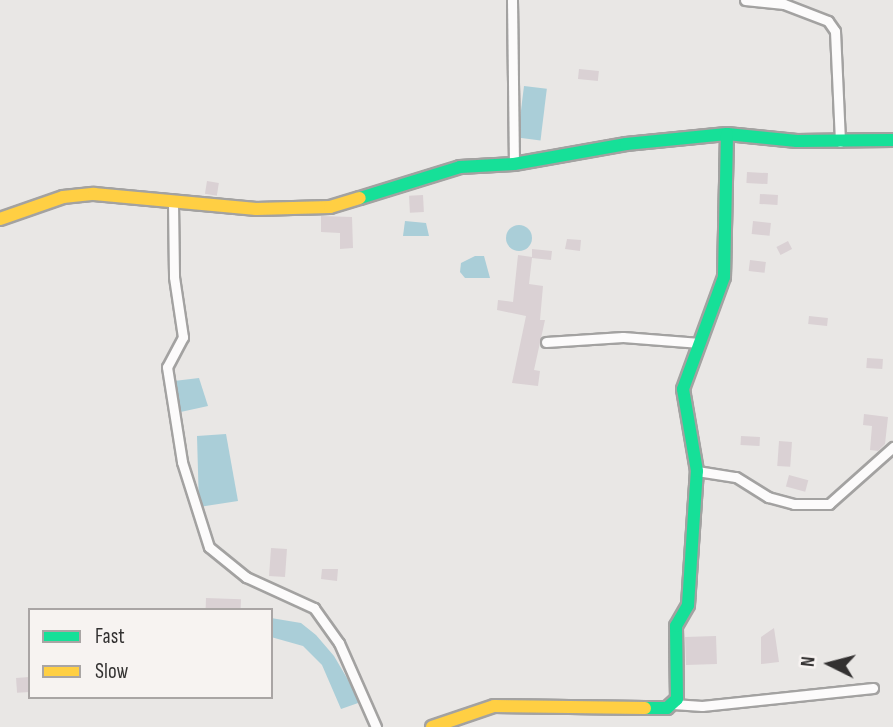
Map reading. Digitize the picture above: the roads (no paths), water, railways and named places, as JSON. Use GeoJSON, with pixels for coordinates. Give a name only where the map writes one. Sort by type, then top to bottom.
{"type":"FeatureCollection","features":[{"type":"Feature","properties":{"kind":"street"},"geometry":{"type":"LineString","coordinates":[[512,0],[514,164]]}},
{"type":"Feature","properties":{"kind":"street"},"geometry":{"type":"LineString","coordinates":[[745,0],[784,4],[828,21],[835,31],[840,142]]}},
{"type":"Feature","properties":{"kind":"street"},"geometry":{"type":"LineString","coordinates":[[432,727],[474,710],[516,704],[667,708],[673,704],[679,689],[676,626],[688,605],[692,572],[697,471],[684,389],[724,277],[727,134]]}},
{"type":"Feature","properties":{"kind":"street"},"geometry":{"type":"LineString","coordinates":[[0,219],[74,196],[125,196],[173,203],[287,211],[330,208],[460,167],[514,164],[626,144],[727,134],[840,142],[893,140]]}},
{"type":"Feature","properties":{"kind":"street"},"geometry":{"type":"LineString","coordinates":[[173,203],[174,277],[183,337],[167,367],[182,462],[209,547],[246,577],[314,608],[339,643],[376,727]]}},
{"type":"Feature","properties":{"kind":"street"},"geometry":{"type":"LineString","coordinates":[[546,342],[612,337],[700,343]]}},
{"type":"Feature","properties":{"kind":"street"},"geometry":{"type":"LineString","coordinates":[[697,471],[736,477],[768,497],[794,504],[828,504],[893,447]]}},
{"type":"Feature","properties":{"kind":"street"},"geometry":{"type":"LineString","coordinates":[[673,704],[702,706],[873,688]]}},
{"type":"Feature","properties":{"kind":"water"},"geometry":{"type":"Polygon","coordinates":[[[524,86],[547,89],[540,140],[518,138],[524,86]]]}},
{"type":"Feature","properties":{"kind":"water"},"geometry":{"type":"Polygon","coordinates":[[[405,221],[426,223],[429,236],[403,236],[405,221]]]}},
{"type":"Feature","properties":{"kind":"water"},"geometry":{"type":"Polygon","coordinates":[[[519,225],[528,229],[532,238],[528,247],[519,251],[510,247],[506,238],[510,229],[519,225]]]}},
{"type":"Feature","properties":{"kind":"water"},"geometry":{"type":"Polygon","coordinates":[[[475,256],[484,256],[490,278],[465,278],[460,272],[461,263],[475,256]]]}},
{"type":"Feature","properties":{"kind":"water"},"geometry":{"type":"Polygon","coordinates":[[[199,378],[208,406],[176,413],[174,381],[199,378]]]}},
{"type":"Feature","properties":{"kind":"water"},"geometry":{"type":"Polygon","coordinates":[[[226,434],[238,501],[199,507],[197,436],[226,434]]]}},
{"type":"Feature","properties":{"kind":"water"},"geometry":{"type":"Polygon","coordinates":[[[273,618],[301,623],[316,635],[334,656],[361,702],[341,709],[322,665],[303,646],[273,638],[273,618]]]}}]}
